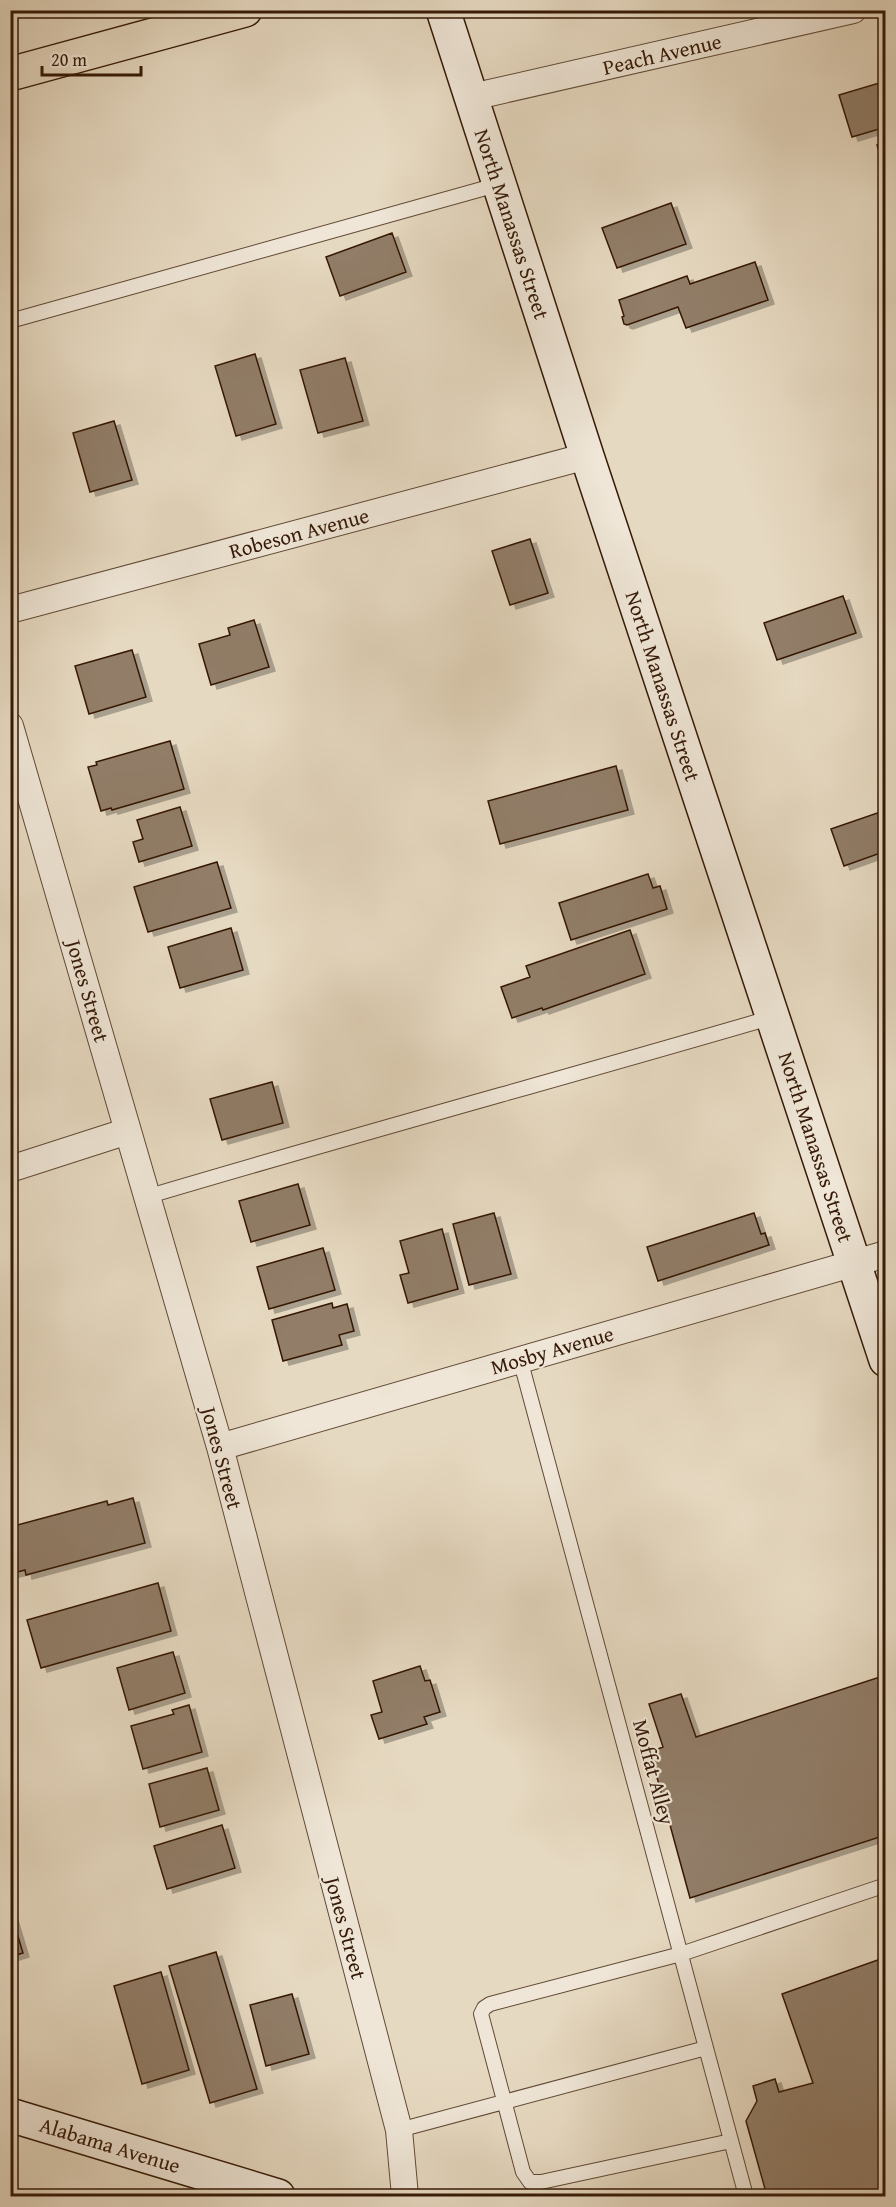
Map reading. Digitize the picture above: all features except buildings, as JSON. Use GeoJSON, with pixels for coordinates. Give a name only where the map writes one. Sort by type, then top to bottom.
{"type":"FeatureCollection","features":[{"type":"Feature","properties":{"kind":"highway"},"geometry":{"type":"LineString","coordinates":[[10,74],[245,10]]}},
{"type":"Feature","properties":{"kind":"street","name":"North Manassas Street"},"geometry":{"type":"LineString","coordinates":[[443,10],[587,456],[885,1360]]}},
{"type":"Feature","properties":{"kind":"street","name":"Peach Avenue"},"geometry":{"type":"LineString","coordinates":[[472,97],[853,10]]}},
{"type":"Feature","properties":{"kind":"street","name":"Robeson Avenue"},"geometry":{"type":"LineString","coordinates":[[10,610],[587,456]]}},
{"type":"Feature","properties":{"kind":"street","name":"Jones Street"},"geometry":{"type":"LineString","coordinates":[[10,726],[219,1448],[399,2130],[405,2196]]}},
{"type":"Feature","properties":{"kind":"street"},"geometry":{"type":"LineString","coordinates":[[10,1169],[129,1131]]}},
{"type":"Feature","properties":{"kind":"street","name":"Mosby Avenue"},"geometry":{"type":"LineString","coordinates":[[219,1448],[885,1254]]}},
{"type":"Feature","properties":{"kind":"street","name":"Alabama Avenue"},"geometry":{"type":"LineString","coordinates":[[10,2115],[278,2196]]}},
{"type":"Feature","properties":{"kind":"lane"},"geometry":{"type":"LineString","coordinates":[[10,321],[500,184]]}},
{"type":"Feature","properties":{"kind":"lane"},"geometry":{"type":"LineString","coordinates":[[146,1197],[357,1134],[581,1073],[773,1017]]}},
{"type":"Feature","properties":{"kind":"lane","name":"Moffat Alley"},"geometry":{"type":"LineString","coordinates":[[520,1359],[746,2196]]}},
{"type":"Feature","properties":{"kind":"lane"},"geometry":{"type":"LineString","coordinates":[[731,2141],[541,2182],[530,2182],[523,2172],[481,2014],[484,2008],[490,2004],[681,1954],[885,1885]]}},
{"type":"Feature","properties":{"kind":"lane"},"geometry":{"type":"LineString","coordinates":[[399,2130],[706,2048]]}}]}
